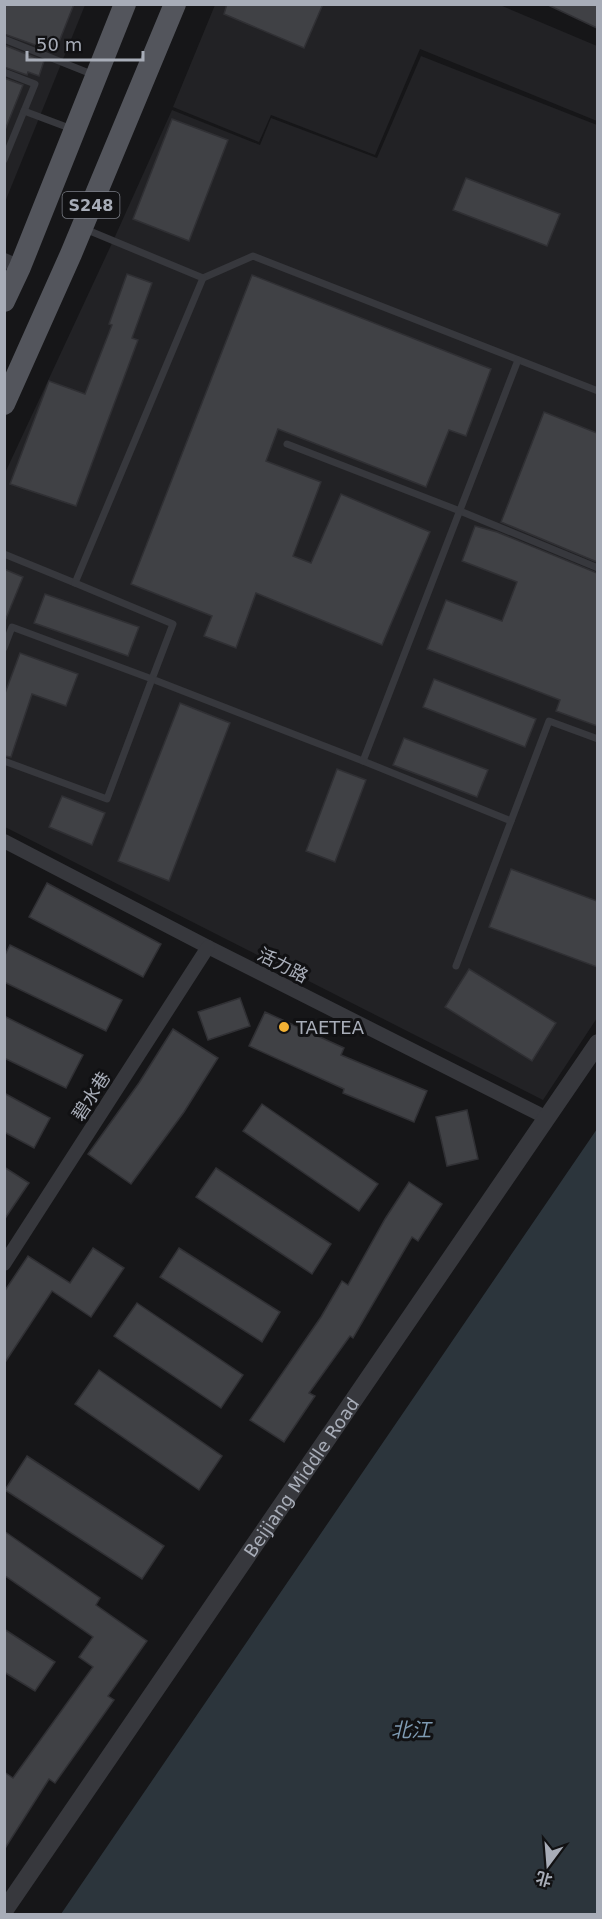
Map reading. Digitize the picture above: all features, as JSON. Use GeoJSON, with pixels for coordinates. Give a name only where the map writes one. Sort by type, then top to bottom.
{"type":"FeatureCollection","features":[{"type":"Feature","properties":{"kind":"main road","name":"S248"},"geometry":{"type":"LineString","coordinates":[[4,301],[12,263],[75,130],[125,4]]}},
{"type":"Feature","properties":{"kind":"main road","name":"S248"},"geometry":{"type":"LineString","coordinates":[[4,404],[82,228],[175,4]]}},
{"type":"Feature","properties":{"kind":"street","name":"活力路"},"geometry":{"type":"LineString","coordinates":[[4,841],[546,1118]]}},
{"type":"Feature","properties":{"kind":"street","name":"碧水巷"},"geometry":{"type":"LineString","coordinates":[[4,1264],[208,947]]}},
{"type":"Feature","properties":{"kind":"street","name":"Beijiang Middle Road"},"geometry":{"type":"LineString","coordinates":[[4,1911],[597,1043]]}},
{"type":"Feature","properties":{"kind":"lane"},"geometry":{"type":"LineString","coordinates":[[4,39],[96,76]]}},
{"type":"Feature","properties":{"kind":"lane"},"geometry":{"type":"LineString","coordinates":[[4,72],[35,84],[4,160]]}},
{"type":"Feature","properties":{"kind":"lane"},"geometry":{"type":"LineString","coordinates":[[24,111],[75,130]]}},
{"type":"Feature","properties":{"kind":"lane"},"geometry":{"type":"LineString","coordinates":[[82,228],[203,278]]}},
{"type":"Feature","properties":{"kind":"lane"},"geometry":{"type":"LineString","coordinates":[[75,583],[203,278],[253,256],[597,392]]}},
{"type":"Feature","properties":{"kind":"lane"},"geometry":{"type":"LineString","coordinates":[[363,761],[518,360]]}},
{"type":"Feature","properties":{"kind":"lane"},"geometry":{"type":"LineString","coordinates":[[287,444],[460,511],[597,568]]}},
{"type":"Feature","properties":{"kind":"lane"},"geometry":{"type":"LineString","coordinates":[[4,554],[173,624],[107,799],[4,761]]}},
{"type":"Feature","properties":{"kind":"lane"},"geometry":{"type":"LineString","coordinates":[[4,648],[12,627],[363,761],[511,821]]}},
{"type":"Feature","properties":{"kind":"lane"},"geometry":{"type":"LineString","coordinates":[[456,966],[549,721],[597,739]]}},
{"type":"Feature","properties":{"kind":"shaded area"},"geometry":{"type":"Polygon","coordinates":[[[5,5],[85,5],[5,202],[5,5]]]}},
{"type":"Feature","properties":{"kind":"shaded area"},"geometry":{"type":"Polygon","coordinates":[[[215,5],[500,5],[597,46],[597,121],[420,49],[375,155],[271,115],[259,142],[173,107],[215,5]]]}},
{"type":"Feature","properties":{"kind":"shaded area"},"geometry":{"type":"Polygon","coordinates":[[[421,56],[597,125],[597,1018],[543,1100],[5,827],[5,473],[172,110],[260,145],[271,118],[377,158],[421,56]]]}},
{"type":"Feature","properties":{"kind":"water","name":"北江"},"geometry":{"type":"Polygon","coordinates":[[[597,1129],[597,1914],[61,1914],[597,1129]]]}},
{"type":"Feature","properties":{"kind":"building"},"geometry":{"type":"Polygon","coordinates":[[[4,4],[74,4],[55,52],[4,34],[4,4]]]}},
{"type":"Feature","properties":{"kind":"building"},"geometry":{"type":"Polygon","coordinates":[[[227,4],[323,4],[304,48],[224,14],[227,4]]]}},
{"type":"Feature","properties":{"kind":"building"},"geometry":{"type":"Polygon","coordinates":[[[546,4],[597,4],[597,28],[546,4]]]}},
{"type":"Feature","properties":{"kind":"building"},"geometry":{"type":"Polygon","coordinates":[[[4,45],[44,61],[39,76],[28,72],[27,75],[4,67],[4,45]]]}},
{"type":"Feature","properties":{"kind":"building"},"geometry":{"type":"Polygon","coordinates":[[[4,78],[23,85],[5,130],[4,129],[4,78]]]}},
{"type":"Feature","properties":{"kind":"building"},"geometry":{"type":"Polygon","coordinates":[[[172,119],[228,140],[189,241],[133,219],[172,119]]]}},
{"type":"Feature","properties":{"kind":"building"},"geometry":{"type":"Polygon","coordinates":[[[466,178],[560,214],[547,246],[453,210],[466,178]]]}},
{"type":"Feature","properties":{"kind":"building"},"geometry":{"type":"Polygon","coordinates":[[[127,274],[152,283],[132,338],[138,340],[76,506],[10,484],[49,381],[85,394],[112,325],[109,324],[127,274]]]}},
{"type":"Feature","properties":{"kind":"building"},"geometry":{"type":"Polygon","coordinates":[[[252,275],[491,369],[466,436],[449,430],[426,487],[278,429],[266,461],[321,482],[293,556],[311,563],[341,494],[430,532],[382,645],[256,593],[236,648],[204,636],[212,616],[131,584],[252,275]]]}},
{"type":"Feature","properties":{"kind":"building"},"geometry":{"type":"Polygon","coordinates":[[[544,412],[597,433],[597,562],[501,522],[544,412]]]}},
{"type":"Feature","properties":{"kind":"building"},"geometry":{"type":"Polygon","coordinates":[[[475,526],[497,532],[597,573],[597,726],[556,711],[560,700],[427,649],[446,600],[502,621],[517,582],[462,561],[475,526]]]}},
{"type":"Feature","properties":{"kind":"building"},"geometry":{"type":"Polygon","coordinates":[[[4,569],[23,577],[5,621],[4,621],[4,569]]]}},
{"type":"Feature","properties":{"kind":"building"},"geometry":{"type":"Polygon","coordinates":[[[45,594],[139,627],[128,656],[34,623],[45,594]]]}},
{"type":"Feature","properties":{"kind":"building"},"geometry":{"type":"Polygon","coordinates":[[[20,653],[78,674],[66,706],[32,694],[11,757],[4,756],[4,696],[20,653]]]}},
{"type":"Feature","properties":{"kind":"building"},"geometry":{"type":"Polygon","coordinates":[[[434,679],[536,719],[525,747],[423,707],[434,679]]]}},
{"type":"Feature","properties":{"kind":"building"},"geometry":{"type":"Polygon","coordinates":[[[180,703],[230,723],[169,881],[118,861],[180,703]]]}},
{"type":"Feature","properties":{"kind":"building"},"geometry":{"type":"Polygon","coordinates":[[[404,738],[488,770],[477,797],[393,765],[404,738]]]}},
{"type":"Feature","properties":{"kind":"building"},"geometry":{"type":"Polygon","coordinates":[[[337,769],[366,780],[335,862],[306,851],[337,769]]]}},
{"type":"Feature","properties":{"kind":"building"},"geometry":{"type":"Polygon","coordinates":[[[62,796],[105,813],[92,845],[49,827],[62,796]]]}},
{"type":"Feature","properties":{"kind":"building"},"geometry":{"type":"Polygon","coordinates":[[[511,869],[597,901],[597,967],[489,927],[511,869]]]}},
{"type":"Feature","properties":{"kind":"building"},"geometry":{"type":"Polygon","coordinates":[[[47,883],[161,944],[143,977],[29,917],[47,883]]]}},
{"type":"Feature","properties":{"kind":"building"},"geometry":{"type":"Polygon","coordinates":[[[10,945],[122,1000],[106,1031],[4,982],[4,957],[10,945]]]}},
{"type":"Feature","properties":{"kind":"building"},"geometry":{"type":"Polygon","coordinates":[[[469,969],[556,1023],[532,1061],[445,1007],[469,969]]]}},
{"type":"Feature","properties":{"kind":"building"},"geometry":{"type":"Polygon","coordinates":[[[240,998],[250,1026],[208,1040],[198,1012],[240,998]]]}},
{"type":"Feature","properties":{"kind":"building"},"geometry":{"type":"Polygon","coordinates":[[[265,1012],[344,1048],[341,1055],[427,1091],[414,1122],[343,1093],[344,1089],[249,1046],[265,1012]]]}},
{"type":"Feature","properties":{"kind":"building"},"geometry":{"type":"Polygon","coordinates":[[[4,1016],[83,1055],[66,1088],[4,1058],[4,1016]]]}},
{"type":"Feature","properties":{"kind":"building"},"geometry":{"type":"Polygon","coordinates":[[[173,1029],[218,1058],[184,1112],[131,1184],[88,1154],[139,1083],[173,1029]]]}},
{"type":"Feature","properties":{"kind":"building"},"geometry":{"type":"Polygon","coordinates":[[[4,1093],[50,1118],[34,1148],[4,1132],[4,1093]]]}},
{"type":"Feature","properties":{"kind":"building"},"geometry":{"type":"Polygon","coordinates":[[[262,1104],[378,1184],[359,1211],[243,1131],[262,1104]]]}},
{"type":"Feature","properties":{"kind":"building"},"geometry":{"type":"Polygon","coordinates":[[[467,1110],[478,1159],[447,1166],[436,1117],[467,1110]]]}},
{"type":"Feature","properties":{"kind":"building"},"geometry":{"type":"Polygon","coordinates":[[[4,1167],[29,1183],[4,1220],[4,1167]]]}},
{"type":"Feature","properties":{"kind":"building"},"geometry":{"type":"Polygon","coordinates":[[[216,1168],[331,1244],[312,1274],[196,1197],[216,1168]]]}},
{"type":"Feature","properties":{"kind":"building"},"geometry":{"type":"Polygon","coordinates":[[[409,1182],[442,1204],[418,1241],[412,1237],[353,1338],[350,1336],[309,1393],[315,1396],[284,1442],[250,1420],[321,1317],[342,1281],[348,1285],[409,1182]]]}},
{"type":"Feature","properties":{"kind":"building"},"geometry":{"type":"Polygon","coordinates":[[[93,1248],[124,1268],[91,1317],[52,1291],[4,1364],[4,1292],[28,1256],[70,1283],[93,1248]]]}},
{"type":"Feature","properties":{"kind":"building"},"geometry":{"type":"Polygon","coordinates":[[[179,1248],[280,1312],[262,1342],[160,1277],[179,1248]]]}},
{"type":"Feature","properties":{"kind":"building"},"geometry":{"type":"Polygon","coordinates":[[[137,1303],[243,1375],[221,1408],[114,1336],[137,1303]]]}},
{"type":"Feature","properties":{"kind":"building"},"geometry":{"type":"Polygon","coordinates":[[[99,1370],[222,1456],[199,1490],[75,1404],[99,1370]]]}},
{"type":"Feature","properties":{"kind":"building"},"geometry":{"type":"Polygon","coordinates":[[[27,1456],[164,1546],[142,1579],[5,1490],[27,1456]]]}},
{"type":"Feature","properties":{"kind":"building"},"geometry":{"type":"Polygon","coordinates":[[[4,1531],[100,1598],[96,1605],[147,1641],[108,1696],[114,1700],[55,1783],[49,1779],[4,1850],[4,1772],[13,1778],[93,1667],[79,1657],[93,1637],[4,1575],[4,1531]]]}},
{"type":"Feature","properties":{"kind":"building"},"geometry":{"type":"Polygon","coordinates":[[[4,1629],[55,1662],[35,1691],[4,1672],[4,1629]]]}},
{"type":"Feature","properties":{"kind":"place","name":"TAETEA"},"geometry":{"type":"Point","coordinates":[284,1027]}}]}
